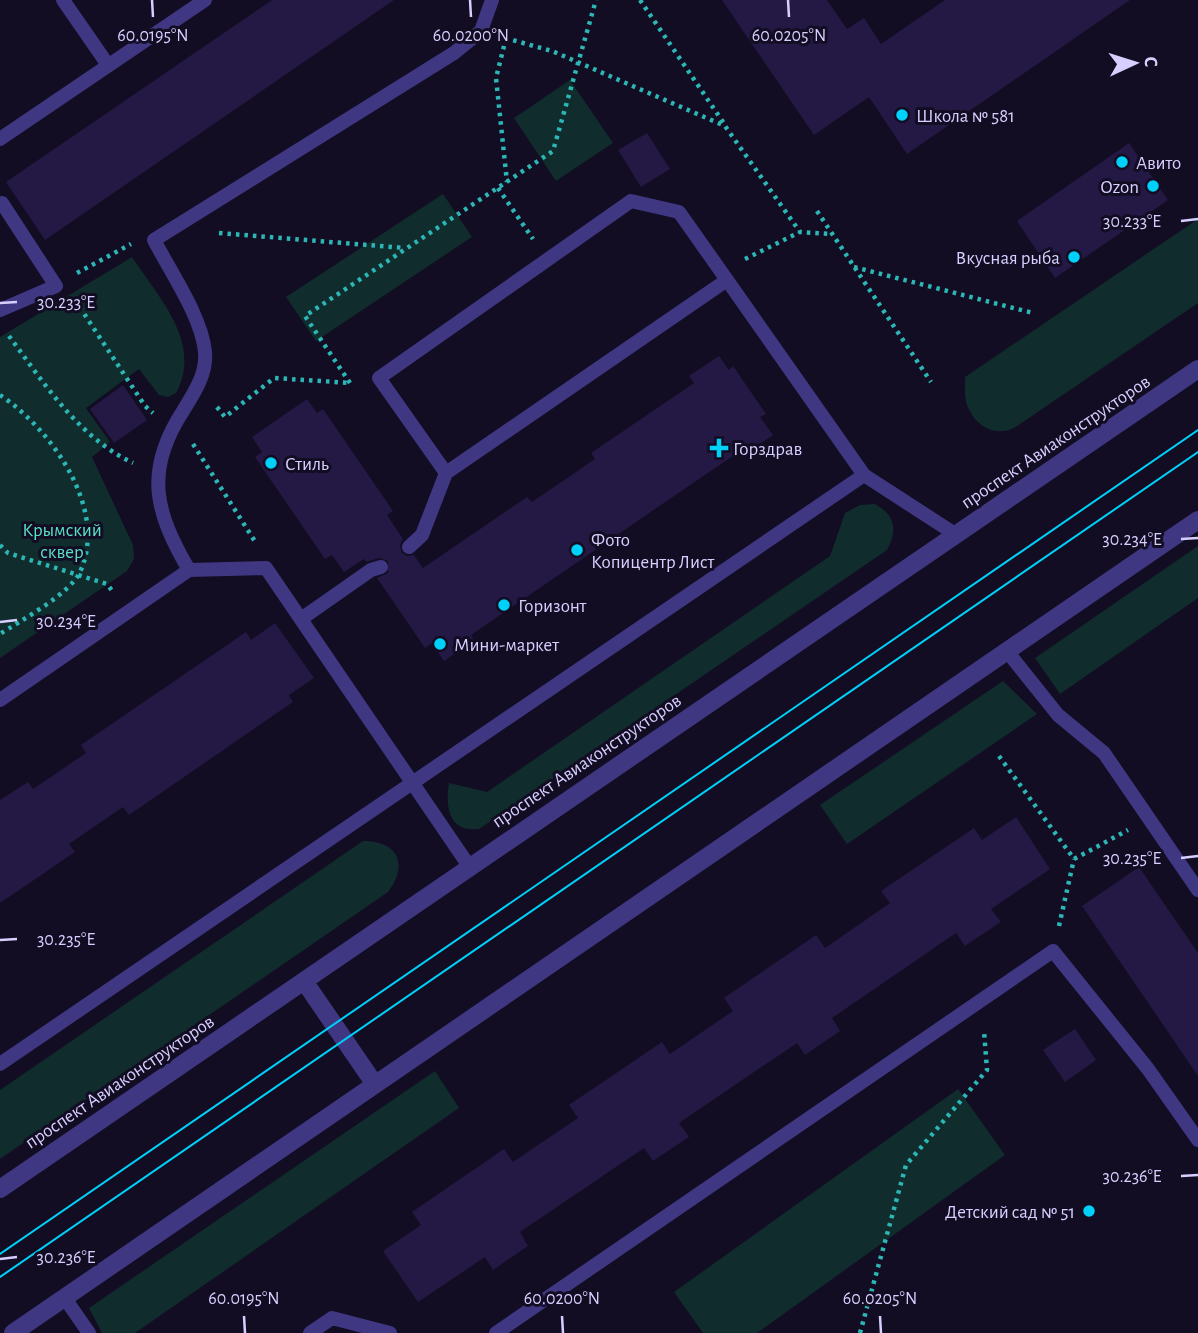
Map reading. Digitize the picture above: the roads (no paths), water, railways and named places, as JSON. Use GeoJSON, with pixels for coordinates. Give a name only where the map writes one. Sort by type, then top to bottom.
{"type":"FeatureCollection","features":[{"type":"Feature","properties":{"kind":"street","name":"проспект Авиаконструкторов"},"geometry":{"type":"LineString","coordinates":[[0,1189],[1198,369]]}},
{"type":"Feature","properties":{"kind":"street"},"geometry":{"type":"LineString","coordinates":[[13,1333],[1198,520]]}},
{"type":"Feature","properties":{"kind":"street"},"geometry":{"type":"LineString","coordinates":[[304,981],[374,1083]]}},
{"type":"Feature","properties":{"kind":"lane"},"geometry":{"type":"LineString","coordinates":[[63,0],[108,65]]}},
{"type":"Feature","properties":{"kind":"lane"},"geometry":{"type":"LineString","coordinates":[[0,139],[205,0]]}},
{"type":"Feature","properties":{"kind":"lane"},"geometry":{"type":"LineString","coordinates":[[189,570],[168,535],[159,507],[158,474],[172,428],[200,385],[206,353],[199,325],[154,240],[454,53],[481,31],[492,0]]}},
{"type":"Feature","properties":{"kind":"lane"},"geometry":{"type":"LineString","coordinates":[[446,473],[379,378],[631,201],[679,212],[864,475],[955,534]]}},
{"type":"Feature","properties":{"kind":"lane"},"geometry":{"type":"LineString","coordinates":[[0,310],[56,286],[2,203]]}},
{"type":"Feature","properties":{"kind":"lane"},"geometry":{"type":"LineString","coordinates":[[409,547],[422,535],[446,473],[727,280]]}},
{"type":"Feature","properties":{"kind":"lane"},"geometry":{"type":"LineString","coordinates":[[0,1064],[412,780],[864,475]]}},
{"type":"Feature","properties":{"kind":"lane"},"geometry":{"type":"LineString","coordinates":[[301,619],[371,570],[381,567]]}},
{"type":"Feature","properties":{"kind":"lane"},"geometry":{"type":"LineString","coordinates":[[0,700],[189,570],[266,568],[469,866]]}},
{"type":"Feature","properties":{"kind":"lane"},"geometry":{"type":"LineString","coordinates":[[1006,650],[1058,715],[1104,753],[1198,890]]}},
{"type":"Feature","properties":{"kind":"lane"},"geometry":{"type":"LineString","coordinates":[[496,1333],[1053,951],[1148,1069],[1198,1140]]}},
{"type":"Feature","properties":{"kind":"lane"},"geometry":{"type":"LineString","coordinates":[[64,1297],[89,1333]]}},
{"type":"Feature","properties":{"kind":"lane"},"geometry":{"type":"LineString","coordinates":[[310,1333],[332,1318],[390,1333]]}},
{"type":"Feature","properties":{"kind":"tram line"},"geometry":{"type":"LineString","coordinates":[[0,1254],[1198,430]]}},
{"type":"Feature","properties":{"kind":"tram line"},"geometry":{"type":"LineString","coordinates":[[0,1277],[1198,452]]}},
{"type":"Feature","properties":{"kind":"place","name":"Школа № 581"},"geometry":{"type":"Point","coordinates":[902,115]}},
{"type":"Feature","properties":{"kind":"place","name":"Авито"},"geometry":{"type":"Point","coordinates":[1122,162]}},
{"type":"Feature","properties":{"kind":"place","name":"Ozon"},"geometry":{"type":"Point","coordinates":[1153,186]}},
{"type":"Feature","properties":{"kind":"place","name":"Вкусная рыба"},"geometry":{"type":"Point","coordinates":[1074,257]}},
{"type":"Feature","properties":{"kind":"place","name":"Горздрав"},"geometry":{"type":"Point","coordinates":[719,448]}},
{"type":"Feature","properties":{"kind":"place","name":"Стиль"},"geometry":{"type":"Point","coordinates":[271,463]}},
{"type":"Feature","properties":{"kind":"place","name":"Фото Копицентр Лист"},"geometry":{"type":"Point","coordinates":[577,550]}},
{"type":"Feature","properties":{"kind":"place","name":"Горизонт"},"geometry":{"type":"Point","coordinates":[504,605]}},
{"type":"Feature","properties":{"kind":"place","name":"Мини-маркет"},"geometry":{"type":"Point","coordinates":[440,644]}},
{"type":"Feature","properties":{"kind":"place","name":"Детский сад № 51"},"geometry":{"type":"Point","coordinates":[1089,1211]}},
{"type":"Feature","properties":{"kind":"park label","name":"Крымский сквер"},"geometry":{"type":"Point","coordinates":[62,540]}}]}
